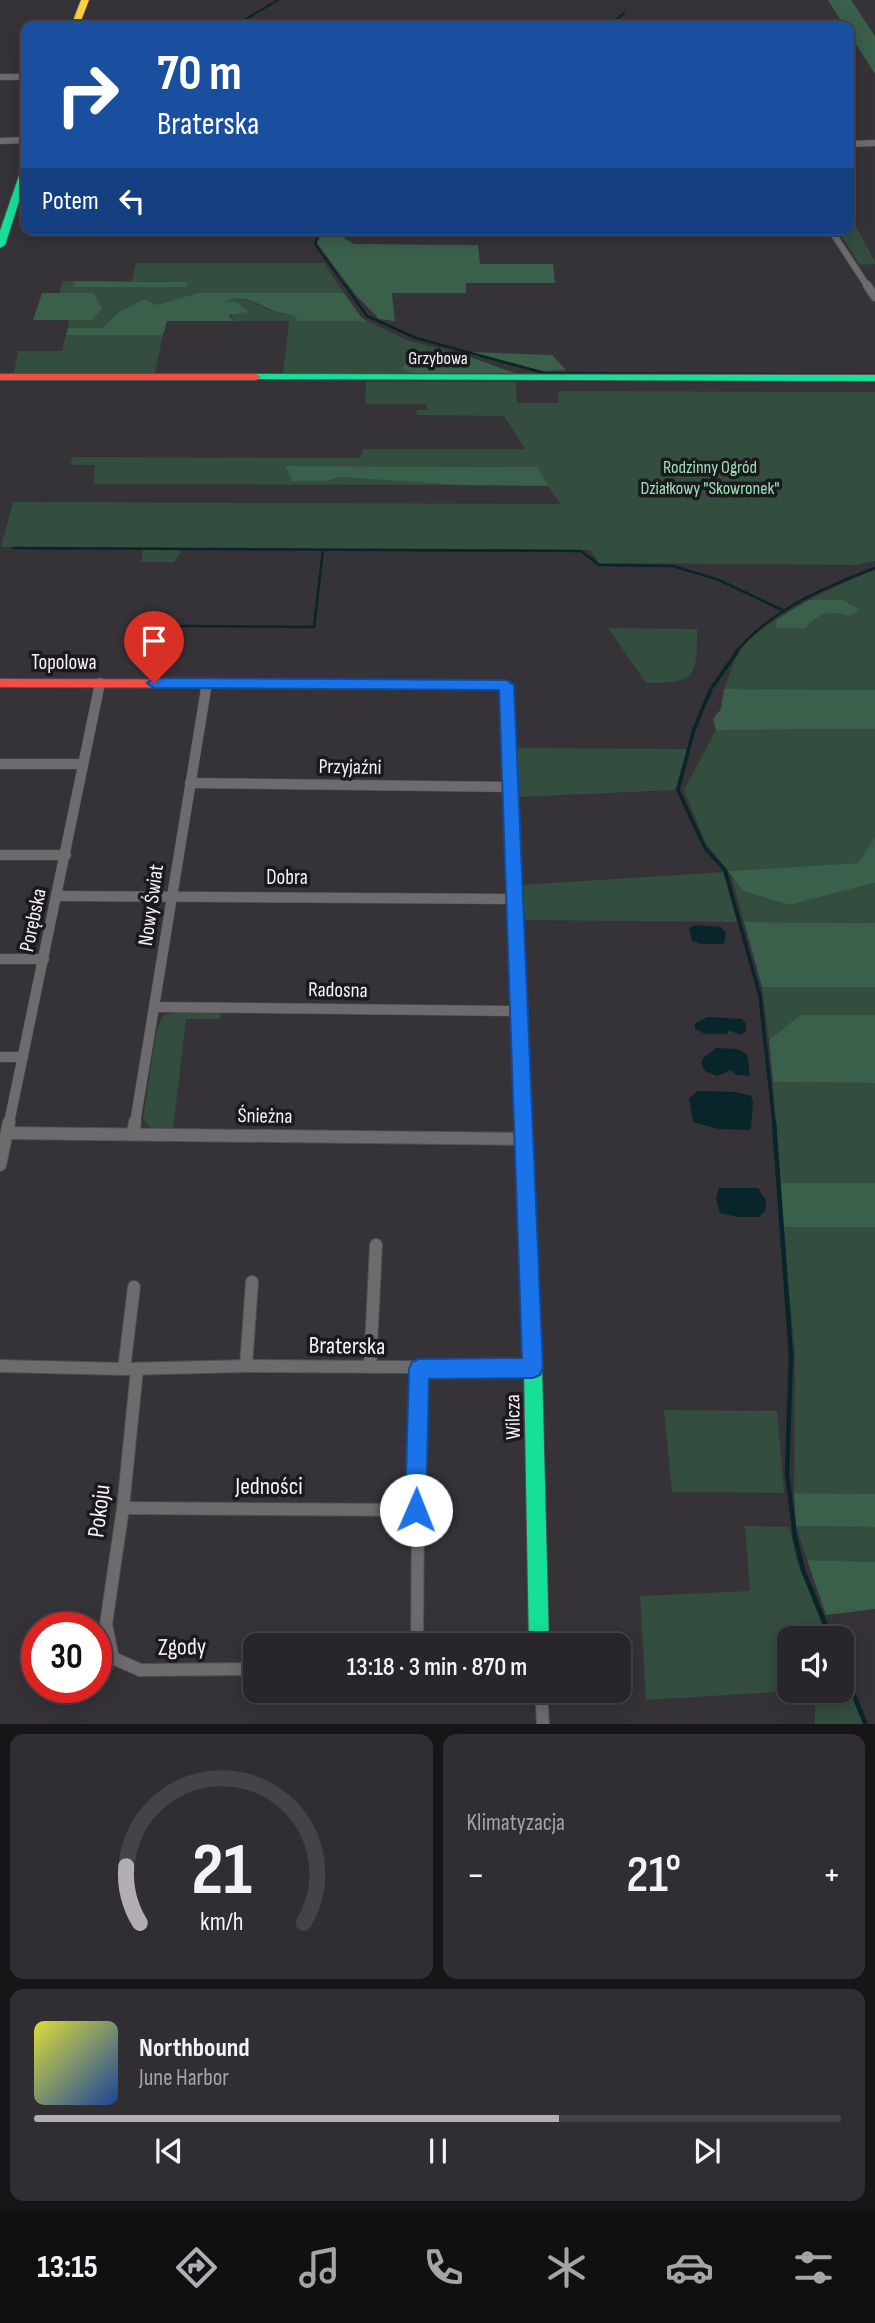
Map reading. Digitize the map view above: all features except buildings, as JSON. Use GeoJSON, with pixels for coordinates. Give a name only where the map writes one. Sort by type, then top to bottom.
{"type":"FeatureCollection","features":[{"type":"Feature","properties":{"kind":"street"},"geometry":{"type":"LineString","coordinates":[[77,21],[85,0]]}},
{"type":"Feature","properties":{"kind":"street"},"geometry":{"type":"LineString","coordinates":[[0,77],[21,77]]}},
{"type":"Feature","properties":{"kind":"street"},"geometry":{"type":"LineString","coordinates":[[0,141],[21,140]]}},
{"type":"Feature","properties":{"kind":"street"},"geometry":{"type":"LineString","coordinates":[[854,144],[875,143]]}},
{"type":"Feature","properties":{"kind":"street"},"geometry":{"type":"LineString","coordinates":[[0,245],[21,182]]}},
{"type":"Feature","properties":{"kind":"street"},"geometry":{"type":"LineString","coordinates":[[834,235],[875,297]]}},
{"type":"Feature","properties":{"kind":"street","name":"Grzybowa"},"geometry":{"type":"LineString","coordinates":[[0,377],[875,378]]}},
{"type":"Feature","properties":{"kind":"street","name":"Topolowa"},"geometry":{"type":"LineString","coordinates":[[0,682],[506,685]]}},
{"type":"Feature","properties":{"kind":"street","name":"Porębska"},"geometry":{"type":"LineString","coordinates":[[0,1165],[58,896],[100,683]]}},
{"type":"Feature","properties":{"kind":"street","name":"Nowy Świat"},"geometry":{"type":"LineString","coordinates":[[133,1134],[156,1007],[171,896],[207,683]]}},
{"type":"Feature","properties":{"kind":"street","name":"Wilcza"},"geometry":{"type":"LineString","coordinates":[[506,685],[533,1368],[539,1633]]}},
{"type":"Feature","properties":{"kind":"street"},"geometry":{"type":"LineString","coordinates":[[0,764],[83,764]]}},
{"type":"Feature","properties":{"kind":"street","name":"Przyjaźni"},"geometry":{"type":"LineString","coordinates":[[190,783],[510,787]]}},
{"type":"Feature","properties":{"kind":"street"},"geometry":{"type":"LineString","coordinates":[[0,855],[66,855]]}},
{"type":"Feature","properties":{"kind":"street","name":"Dobra"},"geometry":{"type":"LineString","coordinates":[[58,896],[515,898]]}},
{"type":"Feature","properties":{"kind":"street"},"geometry":{"type":"LineString","coordinates":[[0,959],[44,959]]}},
{"type":"Feature","properties":{"kind":"street","name":"Radosna"},"geometry":{"type":"LineString","coordinates":[[156,1007],[520,1012]]}},
{"type":"Feature","properties":{"kind":"street"},"geometry":{"type":"LineString","coordinates":[[0,1057],[23,1057]]}},
{"type":"Feature","properties":{"kind":"street","name":"Śnieżna"},"geometry":{"type":"LineString","coordinates":[[8,1133],[522,1139]]}},
{"type":"Feature","properties":{"kind":"street"},"geometry":{"type":"LineString","coordinates":[[370,1367],[376,1245]]}},
{"type":"Feature","properties":{"kind":"street"},"geometry":{"type":"LineString","coordinates":[[246,1366],[252,1282]]}},
{"type":"Feature","properties":{"kind":"street","name":"Pokoju"},"geometry":{"type":"LineString","coordinates":[[113,1658],[106,1624],[123,1508],[134,1287]]}},
{"type":"Feature","properties":{"kind":"street","name":"Braterska"},"geometry":{"type":"LineString","coordinates":[[0,1366],[130,1369],[246,1366],[533,1368]]}},
{"type":"Feature","properties":{"kind":"street"},"geometry":{"type":"LineString","coordinates":[[417,1633],[419,1369]]}},
{"type":"Feature","properties":{"kind":"street","name":"Jedności"},"geometry":{"type":"LineString","coordinates":[[123,1508],[416,1510]]}},
{"type":"Feature","properties":{"kind":"street","name":"Zgody"},"geometry":{"type":"LineString","coordinates":[[113,1658],[140,1670],[243,1669]]}},
{"type":"Feature","properties":{"kind":"street"},"geometry":{"type":"LineString","coordinates":[[541,1703],[542,1724]]}},
{"type":"Feature","properties":{"kind":"green space"},"geometry":{"type":"Polygon","coordinates":[[[828,0],[851,0],[875,36],[875,74],[854,41],[854,21],[841,21],[828,0]]]}},
{"type":"Feature","properties":{"kind":"green space"},"geometry":{"type":"Polygon","coordinates":[[[854,222],[875,262],[860,265],[841,235],[854,235],[854,222]]]}},
{"type":"Feature","properties":{"kind":"green space"},"geometry":{"type":"Polygon","coordinates":[[[320,235],[339,235],[354,244],[478,245],[480,264],[553,264],[555,283],[466,283],[466,293],[392,293],[395,321],[379,319],[354,293],[317,243],[320,235]]]}},
{"type":"Feature","properties":{"kind":"green space"},"geometry":{"type":"Polygon","coordinates":[[[136,263],[324,263],[344,293],[198,293],[156,306],[144,299],[119,312],[102,328],[68,328],[69,320],[92,320],[59,293],[63,281],[75,281],[74,287],[187,287],[187,282],[132,281],[136,263]]]}},
{"type":"Feature","properties":{"kind":"green space"},"geometry":{"type":"Polygon","coordinates":[[[75,281],[187,282],[187,287],[73,287],[75,281]]]}},
{"type":"Feature","properties":{"kind":"green space"},"geometry":{"type":"Polygon","coordinates":[[[42,293],[94,293],[102,309],[92,320],[33,320],[42,293]]]}},
{"type":"Feature","properties":{"kind":"green space"},"geometry":{"type":"Polygon","coordinates":[[[198,293],[344,293],[367,321],[296,321],[297,318],[291,315],[237,298],[226,302],[237,302],[248,312],[229,315],[233,321],[167,321],[163,335],[66,335],[68,328],[102,328],[119,312],[144,299],[157,305],[198,293]]]}},
{"type":"Feature","properties":{"kind":"green space"},"geometry":{"type":"Polygon","coordinates":[[[238,297],[275,312],[294,316],[297,321],[367,321],[407,340],[461,354],[423,364],[416,362],[402,369],[411,373],[283,373],[289,321],[233,321],[226,299],[238,297]]]}},
{"type":"Feature","properties":{"kind":"green space"},"geometry":{"type":"Polygon","coordinates":[[[66,335],[163,335],[155,373],[14,373],[18,351],[62,351],[66,335]]]}},
{"type":"Feature","properties":{"kind":"green space"},"geometry":{"type":"Polygon","coordinates":[[[470,352],[552,355],[566,370],[543,371],[470,352]]]}},
{"type":"Feature","properties":{"kind":"green space"},"geometry":{"type":"Polygon","coordinates":[[[461,354],[515,373],[411,373],[401,369],[405,364],[423,364],[432,358],[450,359],[461,354]]]}},
{"type":"Feature","properties":{"kind":"green space","name":"Rodzinny Ogród Działkowy \"Skowronek\""},"geometry":{"type":"Polygon","coordinates":[[[366,382],[516,382],[517,403],[558,403],[558,391],[875,392],[875,561],[856,565],[599,563],[590,550],[160,548],[182,551],[174,562],[141,562],[143,548],[1,547],[13,502],[560,504],[536,467],[285,466],[326,481],[339,477],[457,485],[93,484],[95,465],[70,465],[73,457],[360,458],[363,449],[525,449],[504,416],[417,415],[416,410],[427,410],[427,404],[365,404],[366,382]]]}},
{"type":"Feature","properties":{"kind":"green space"},"geometry":{"type":"Polygon","coordinates":[[[285,466],[537,467],[549,486],[457,485],[339,477],[326,481],[293,481],[285,466]]]}},
{"type":"Feature","properties":{"kind":"green space"},"geometry":{"type":"Polygon","coordinates":[[[875,570],[875,690],[724,689],[738,654],[762,629],[821,594],[875,570]]]}},
{"type":"Feature","properties":{"kind":"green space"},"geometry":{"type":"Polygon","coordinates":[[[809,600],[842,600],[860,610],[849,616],[825,614],[805,628],[775,628],[777,619],[809,600]]]}},
{"type":"Feature","properties":{"kind":"green space"},"geometry":{"type":"Polygon","coordinates":[[[608,628],[697,629],[694,668],[684,679],[646,683],[608,628]]]}},
{"type":"Feature","properties":{"kind":"green space"},"geometry":{"type":"Polygon","coordinates":[[[724,689],[875,690],[875,729],[716,730],[713,719],[721,709],[724,689]]]}},
{"type":"Feature","properties":{"kind":"green space"},"geometry":{"type":"Polygon","coordinates":[[[875,729],[875,837],[858,863],[728,871],[705,842],[684,790],[716,730],[875,729]]]}},
{"type":"Feature","properties":{"kind":"green space"},"geometry":{"type":"Polygon","coordinates":[[[516,748],[687,749],[675,790],[519,797],[516,748]]]}},
{"type":"Feature","properties":{"kind":"green space"},"geometry":{"type":"Polygon","coordinates":[[[875,837],[875,883],[789,905],[743,891],[728,871],[858,863],[875,837]]]}},
{"type":"Feature","properties":{"kind":"green space"},"geometry":{"type":"Polygon","coordinates":[[[723,872],[737,922],[524,920],[521,885],[723,872]]]}},
{"type":"Feature","properties":{"kind":"green space"},"geometry":{"type":"Polygon","coordinates":[[[731,875],[743,891],[789,905],[875,883],[875,923],[744,922],[731,875]]]}},
{"type":"Feature","properties":{"kind":"green space"},"geometry":{"type":"Polygon","coordinates":[[[744,922],[875,923],[875,987],[762,987],[744,922]]]}},
{"type":"Feature","properties":{"kind":"green space"},"geometry":{"type":"Polygon","coordinates":[[[762,987],[875,987],[875,1015],[800,1015],[769,1040],[762,987]]]}},
{"type":"Feature","properties":{"kind":"green space"},"geometry":{"type":"Polygon","coordinates":[[[172,1013],[221,1013],[220,1019],[186,1019],[173,1129],[159,1129],[148,1125],[143,1118],[157,1028],[163,1016],[172,1013]]]}},
{"type":"Feature","properties":{"kind":"green space"},"geometry":{"type":"Polygon","coordinates":[[[800,1015],[875,1015],[875,1083],[773,1082],[769,1040],[800,1015]]]}},
{"type":"Feature","properties":{"kind":"green space"},"geometry":{"type":"Polygon","coordinates":[[[773,1082],[875,1083],[875,1183],[780,1183],[773,1082]]]}},
{"type":"Feature","properties":{"kind":"green space"},"geometry":{"type":"Polygon","coordinates":[[[780,1183],[875,1183],[875,1227],[783,1227],[780,1183]]]}},
{"type":"Feature","properties":{"kind":"green space"},"geometry":{"type":"Polygon","coordinates":[[[783,1227],[875,1227],[875,1494],[794,1493],[795,1355],[783,1227]]]}},
{"type":"Feature","properties":{"kind":"green space"},"geometry":{"type":"Polygon","coordinates":[[[664,1410],[777,1411],[784,1493],[672,1492],[664,1410]]]}},
{"type":"Feature","properties":{"kind":"green space"},"geometry":{"type":"Polygon","coordinates":[[[794,1493],[875,1494],[875,1527],[796,1526],[794,1493]]]}},
{"type":"Feature","properties":{"kind":"green space"},"geometry":{"type":"Polygon","coordinates":[[[745,1526],[789,1527],[797,1561],[822,1626],[777,1626],[777,1692],[646,1700],[640,1596],[750,1591],[745,1526]]]}},
{"type":"Feature","properties":{"kind":"green space"},"geometry":{"type":"Polygon","coordinates":[[[796,1526],[875,1527],[875,1562],[807,1560],[796,1526]]]}},
{"type":"Feature","properties":{"kind":"green space"},"geometry":{"type":"Polygon","coordinates":[[[807,1560],[875,1562],[875,1609],[826,1615],[807,1560]]]}},
{"type":"Feature","properties":{"kind":"green space"},"geometry":{"type":"Polygon","coordinates":[[[854,1702],[863,1724],[815,1724],[815,1703],[854,1702]]]}},
{"type":"Feature","properties":{"kind":"water"},"geometry":{"type":"Polygon","coordinates":[[[695,925],[721,927],[726,933],[724,944],[692,941],[689,928],[695,925]]]}},
{"type":"Feature","properties":{"kind":"water"},"geometry":{"type":"Polygon","coordinates":[[[708,1017],[742,1019],[746,1024],[746,1032],[740,1035],[729,1030],[727,1034],[705,1034],[695,1029],[695,1023],[708,1017]]]}},
{"type":"Feature","properties":{"kind":"water"},"geometry":{"type":"Polygon","coordinates":[[[716,1048],[737,1049],[747,1054],[750,1076],[737,1075],[731,1070],[717,1076],[705,1071],[701,1064],[703,1058],[716,1048]]]}},
{"type":"Feature","properties":{"kind":"water"},"geometry":{"type":"Polygon","coordinates":[[[698,1091],[736,1092],[751,1096],[751,1128],[719,1129],[693,1122],[689,1098],[698,1091]]]}},
{"type":"Feature","properties":{"kind":"water"},"geometry":{"type":"Polygon","coordinates":[[[719,1188],[758,1188],[766,1201],[765,1211],[759,1217],[738,1217],[720,1213],[716,1198],[719,1188]]]}},
{"type":"Feature","properties":{"kind":"waterway"},"geometry":{"type":"LineString","coordinates":[[242,21],[278,0]]}},
{"type":"Feature","properties":{"kind":"waterway"},"geometry":{"type":"LineString","coordinates":[[615,21],[624,13]]}},
{"type":"Feature","properties":{"kind":"waterway"},"geometry":{"type":"LineString","coordinates":[[319,235],[315,244],[346,287]]}},
{"type":"Feature","properties":{"kind":"waterway"},"geometry":{"type":"LineString","coordinates":[[345,285],[367,316],[416,338],[544,373],[875,375]]}},
{"type":"Feature","properties":{"kind":"waterway"},"geometry":{"type":"LineString","coordinates":[[13,548],[581,551],[599,565],[673,566],[719,580],[782,610]]}},
{"type":"Feature","properties":{"kind":"waterway"},"geometry":{"type":"LineString","coordinates":[[179,626],[314,627],[323,550]]}},
{"type":"Feature","properties":{"kind":"waterway"},"geometry":{"type":"LineString","coordinates":[[735,653],[765,624],[799,601],[875,568]]}},
{"type":"Feature","properties":{"kind":"waterway"},"geometry":{"type":"LineString","coordinates":[[713,686],[737,652]]}},
{"type":"Feature","properties":{"kind":"waterway"},"geometry":{"type":"LineString","coordinates":[[711,689],[694,729],[678,790],[705,848],[725,870],[760,996],[774,1123]]}},
{"type":"Feature","properties":{"kind":"waterway"},"geometry":{"type":"LineString","coordinates":[[774,1122],[791,1355],[787,1473],[795,1537],[803,1570],[826,1626]]}},
{"type":"Feature","properties":{"kind":"waterway"},"geometry":{"type":"LineString","coordinates":[[854,1696],[866,1724]]}},
{"type":"Feature","properties":{"kind":"traffic: fast"},"geometry":{"type":"LineString","coordinates":[[0,245],[21,182]]}},
{"type":"Feature","properties":{"kind":"traffic: fast"},"geometry":{"type":"LineString","coordinates":[[256,377],[875,378]]}},
{"type":"Feature","properties":{"kind":"traffic: fast"},"geometry":{"type":"LineString","coordinates":[[524,1141],[533,1368],[539,1633]]}},
{"type":"Feature","properties":{"kind":"traffic: slow"},"geometry":{"type":"LineString","coordinates":[[77,21],[85,0]]}},
{"type":"Feature","properties":{"kind":"traffic: slow"},"geometry":{"type":"LineString","coordinates":[[360,684],[506,685],[515,924]]}},
{"type":"Feature","properties":{"kind":"traffic: jam"},"geometry":{"type":"LineString","coordinates":[[0,377],[256,377]]}},
{"type":"Feature","properties":{"kind":"traffic: jam"},"geometry":{"type":"LineString","coordinates":[[0,683],[360,684]]}},
{"type":"Feature","properties":{"kind":"traffic: jam"},"geometry":{"type":"LineString","coordinates":[[515,924],[524,1141]]}},
{"type":"Feature","properties":{"kind":"route"},"geometry":{"type":"LineString","coordinates":[[154,683],[506,685],[533,1368],[419,1369],[416,1510]]}}]}
